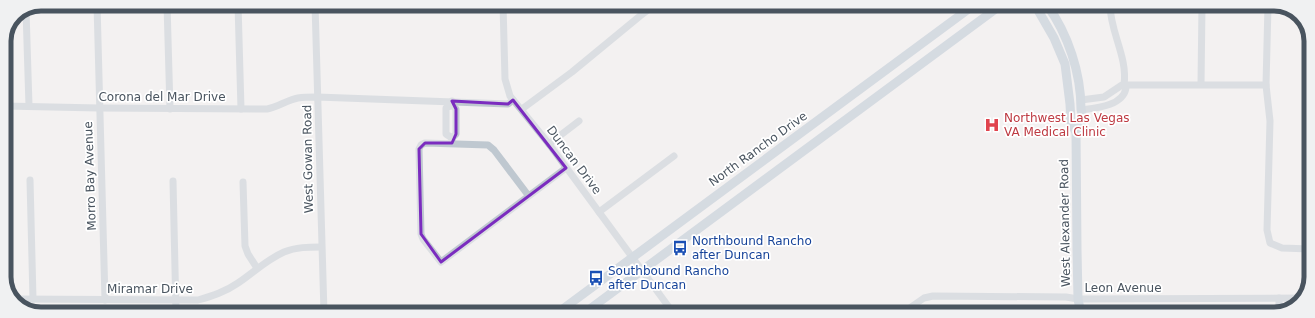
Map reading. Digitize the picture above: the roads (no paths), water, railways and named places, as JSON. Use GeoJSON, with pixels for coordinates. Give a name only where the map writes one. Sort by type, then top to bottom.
{"type":"FeatureCollection","features":[{"type":"Feature","properties":{"kind":"main road","name":"North Rancho Drive"},"geometry":{"type":"LineString","coordinates":[[565,307],[966,11]]}},
{"type":"Feature","properties":{"kind":"main road"},"geometry":{"type":"LineString","coordinates":[[592,307],[993,11]]}},
{"type":"Feature","properties":{"kind":"main road","name":"West Alexander Road"},"geometry":{"type":"LineString","coordinates":[[1038,11],[1054,38],[1065,64],[1068,78],[1071,123],[1076,132],[1078,299],[1080,307]]}},
{"type":"Feature","properties":{"kind":"main road","name":"West Alexander Road"},"geometry":{"type":"LineString","coordinates":[[1051,11],[1067,42],[1078,79],[1081,105],[1081,124],[1076,132]]}},
{"type":"Feature","properties":{"kind":"street","name":"Morro Bay Avenue"},"geometry":{"type":"LineString","coordinates":[[97,11],[105,300]]}},
{"type":"Feature","properties":{"kind":"street"},"geometry":{"type":"LineString","coordinates":[[167,11],[170,109]]}},
{"type":"Feature","properties":{"kind":"street"},"geometry":{"type":"LineString","coordinates":[[238,11],[241,109]]}},
{"type":"Feature","properties":{"kind":"street","name":"West Gowan Road"},"geometry":{"type":"LineString","coordinates":[[315,11],[324,307]]}},
{"type":"Feature","properties":{"kind":"street","name":"Duncan Drive"},"geometry":{"type":"LineString","coordinates":[[503,11],[505,79],[510,96],[549,144],[669,307]]}},
{"type":"Feature","properties":{"kind":"street"},"geometry":{"type":"LineString","coordinates":[[522,109],[572,72],[647,11]]}},
{"type":"Feature","properties":{"kind":"street"},"geometry":{"type":"LineString","coordinates":[[1081,105],[1102,107],[1113,103],[1125,92],[1124,65],[1112,24],[1111,11]]}},
{"type":"Feature","properties":{"kind":"street"},"geometry":{"type":"LineString","coordinates":[[1201,84],[1202,11]]}},
{"type":"Feature","properties":{"kind":"street"},"geometry":{"type":"LineString","coordinates":[[1268,11],[1266,85],[1270,121],[1267,230],[1270,243],[1282,248],[1304,249]]}},
{"type":"Feature","properties":{"kind":"street"},"geometry":{"type":"LineString","coordinates":[[26,15],[29,106]]}},
{"type":"Feature","properties":{"kind":"street"},"geometry":{"type":"LineString","coordinates":[[1124,85],[1266,85]]}},
{"type":"Feature","properties":{"kind":"street","name":"Corona del Mar Drive"},"geometry":{"type":"LineString","coordinates":[[11,106],[267,109],[276,108],[284,103],[298,98],[318,97],[508,104],[513,100]]}},
{"type":"Feature","properties":{"kind":"street"},"geometry":{"type":"LineString","coordinates":[[452,103],[446,108],[446,134],[452,141]]}},
{"type":"Feature","properties":{"kind":"street"},"geometry":{"type":"LineString","coordinates":[[549,144],[579,121]]}},
{"type":"Feature","properties":{"kind":"street"},"geometry":{"type":"LineString","coordinates":[[528,195],[494,150],[488,145],[452,141],[425,143],[419,149],[421,234],[423,239],[441,262],[528,195],[566,168]]}},
{"type":"Feature","properties":{"kind":"street"},"geometry":{"type":"LineString","coordinates":[[599,212],[674,156]]}},
{"type":"Feature","properties":{"kind":"street"},"geometry":{"type":"LineString","coordinates":[[30,180],[33,299]]}},
{"type":"Feature","properties":{"kind":"street"},"geometry":{"type":"LineString","coordinates":[[173,181],[176,307]]}},
{"type":"Feature","properties":{"kind":"street"},"geometry":{"type":"LineString","coordinates":[[243,182],[245,246],[257,268]]}},
{"type":"Feature","properties":{"kind":"street","name":"Miramar Drive"},"geometry":{"type":"LineString","coordinates":[[20,299],[198,300],[217,295],[238,283],[267,261],[285,252],[296,248],[321,247]]}},
{"type":"Feature","properties":{"kind":"street","name":"Leon Avenue"},"geometry":{"type":"LineString","coordinates":[[911,307],[924,298],[933,296],[1066,297],[1078,299],[1296,298]]}},
{"type":"Feature","properties":{"kind":"street"},"geometry":{"type":"LineString","coordinates":[[1279,298],[1279,307]]}},
{"type":"Feature","properties":{"kind":"place","name":"Northwest Las Vegas VA Medical Clinic"},"geometry":{"type":"Point","coordinates":[992,125]}},
{"type":"Feature","properties":{"kind":"place","name":"Northbound Rancho after Duncan"},"geometry":{"type":"Point","coordinates":[680,248]}},
{"type":"Feature","properties":{"kind":"place","name":"Southbound Rancho after Duncan"},"geometry":{"type":"Point","coordinates":[596,278]}}]}
